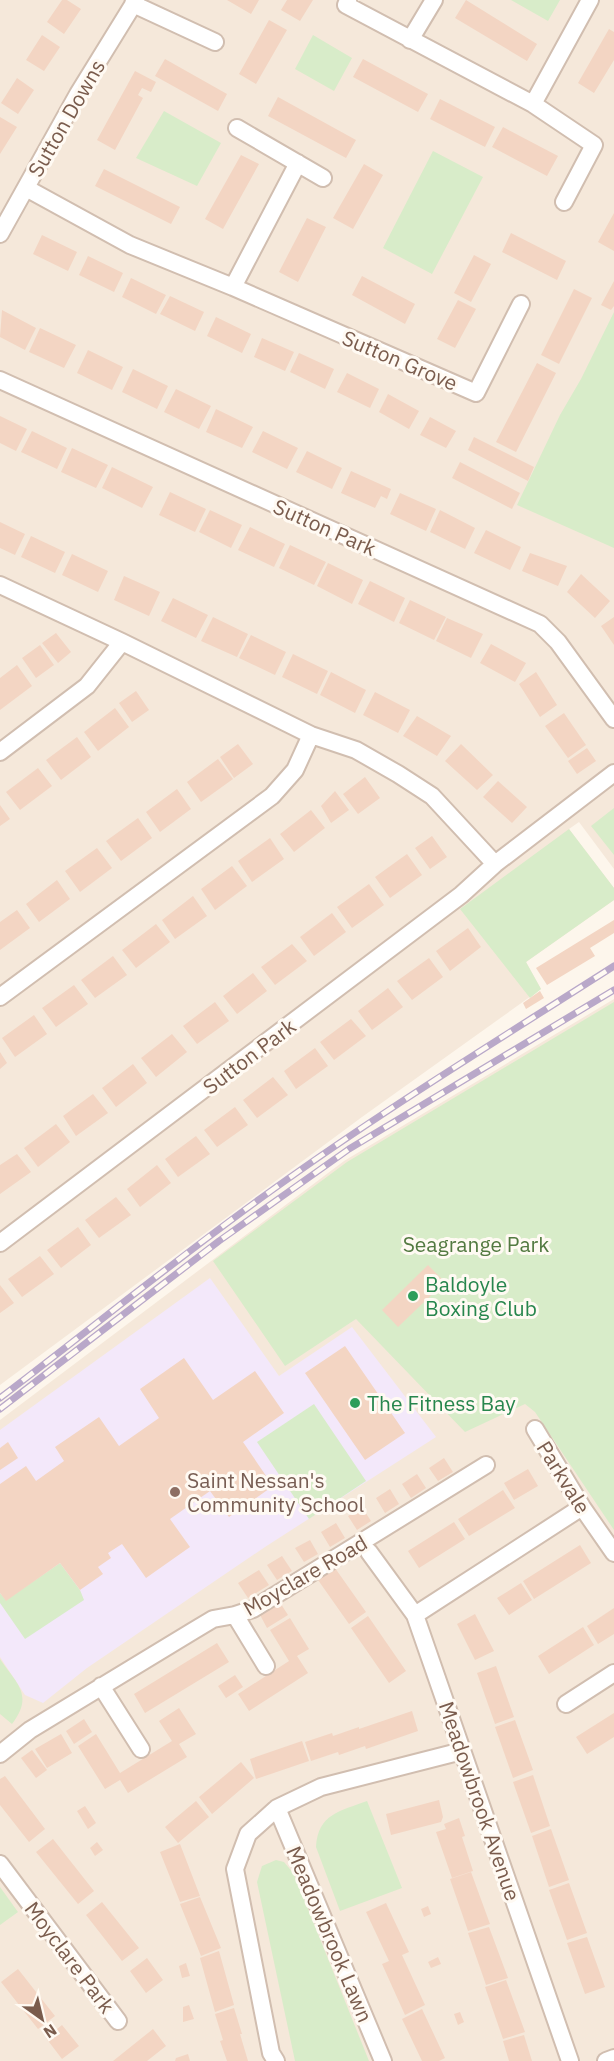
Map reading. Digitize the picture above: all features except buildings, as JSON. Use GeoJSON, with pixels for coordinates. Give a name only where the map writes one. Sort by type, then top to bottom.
{"type":"FeatureCollection","features":[{"type":"Feature","properties":{"kind":"street"},"geometry":{"type":"LineString","coordinates":[[348,0],[346,4],[533,104],[594,145],[564,202]]}},
{"type":"Feature","properties":{"kind":"street"},"geometry":{"type":"LineString","coordinates":[[410,40],[434,0]]}},
{"type":"Feature","properties":{"kind":"street"},"geometry":{"type":"LineString","coordinates":[[533,104],[590,0]]}},
{"type":"Feature","properties":{"kind":"street","name":"Sutton Downs"},"geometry":{"type":"LineString","coordinates":[[0,234],[78,94],[135,2],[215,42]]}},
{"type":"Feature","properties":{"kind":"street"},"geometry":{"type":"LineString","coordinates":[[237,128],[323,177]]}},
{"type":"Feature","properties":{"kind":"street"},"geometry":{"type":"LineString","coordinates":[[233,287],[298,163]]}},
{"type":"Feature","properties":{"kind":"street","name":"Sutton Grove"},"geometry":{"type":"LineString","coordinates":[[26,188],[130,245],[233,287],[476,393],[520,304]]}},
{"type":"Feature","properties":{"kind":"street","name":"Sutton Park"},"geometry":{"type":"LineString","coordinates":[[0,380],[540,624],[558,642],[614,719]]}},
{"type":"Feature","properties":{"kind":"street"},"geometry":{"type":"LineString","coordinates":[[0,585],[311,735],[356,750],[432,796],[495,864]]}},
{"type":"Feature","properties":{"kind":"street"},"geometry":{"type":"LineString","coordinates":[[0,752],[87,686],[122,642]]}},
{"type":"Feature","properties":{"kind":"street"},"geometry":{"type":"LineString","coordinates":[[0,997],[272,795],[295,770],[311,735]]}},
{"type":"Feature","properties":{"kind":"street","name":"Sutton Park"},"geometry":{"type":"LineString","coordinates":[[0,1243],[461,896],[495,864],[614,773]]}},
{"type":"Feature","properties":{"kind":"street","name":"Parkvale"},"geometry":{"type":"LineString","coordinates":[[535,1429],[582,1507],[614,1553]]}},
{"type":"Feature","properties":{"kind":"street","name":"Moyclare Road"},"geometry":{"type":"LineString","coordinates":[[0,1754],[30,1730],[213,1619],[253,1609],[486,1465]]}},
{"type":"Feature","properties":{"kind":"street"},"geometry":{"type":"LineString","coordinates":[[415,1615],[582,1507]]}},
{"type":"Feature","properties":{"kind":"street","name":"Meadowbrook Avenue"},"geometry":{"type":"LineString","coordinates":[[369,1552],[415,1615],[570,2061]]}},
{"type":"Feature","properties":{"kind":"street"},"geometry":{"type":"LineString","coordinates":[[235,1615],[266,1666]]}},
{"type":"Feature","properties":{"kind":"street"},"geometry":{"type":"LineString","coordinates":[[566,1704],[614,1673]]}},
{"type":"Feature","properties":{"kind":"street"},"geometry":{"type":"LineString","coordinates":[[101,1686],[141,1749]]}},
{"type":"Feature","properties":{"kind":"street"},"geometry":{"type":"LineString","coordinates":[[276,2061],[272,2053],[235,1869],[248,1834],[277,1808],[321,1786],[462,1750]]}},
{"type":"Feature","properties":{"kind":"street","name":"Meadowbrook Lawn"},"geometry":{"type":"LineString","coordinates":[[277,1808],[383,2061]]}},
{"type":"Feature","properties":{"kind":"street","name":"Moyclare Park"},"geometry":{"type":"LineString","coordinates":[[0,1864],[118,2021]]}},
{"type":"Feature","properties":{"kind":"street"},"geometry":{"type":"LineString","coordinates":[[606,2061],[614,2058]]}},
{"type":"Feature","properties":{"kind":"shaded area"},"geometry":{"type":"Polygon","coordinates":[[[0,0],[614,0],[614,869],[579,822],[569,829],[614,888],[614,900],[526,962],[541,989],[362,1117],[0,1385],[0,0]]]}},
{"type":"Feature","properties":{"kind":"shaded area"},"geometry":{"type":"Polygon","coordinates":[[[614,999],[614,2061],[0,2061],[0,1420],[344,1161],[614,999]]]}},
{"type":"Feature","properties":{"kind":"shaded area","name":"Saint Nessan's Community School"},"geometry":{"type":"Polygon","coordinates":[[[210,1278],[279,1376],[352,1327],[436,1437],[265,1547],[87,1668],[43,1703],[25,1695],[0,1657],[0,1430],[210,1278]]]}},
{"type":"Feature","properties":{"kind":"green space"},"geometry":{"type":"Polygon","coordinates":[[[511,0],[560,0],[548,21],[511,0]]]}},
{"type":"Feature","properties":{"kind":"green space"},"geometry":{"type":"Polygon","coordinates":[[[313,35],[352,58],[334,91],[295,69],[313,35]]]}},
{"type":"Feature","properties":{"kind":"green space"},"geometry":{"type":"Polygon","coordinates":[[[164,111],[221,143],[197,186],[136,158],[164,111]]]}},
{"type":"Feature","properties":{"kind":"green space"},"geometry":{"type":"Polygon","coordinates":[[[433,151],[483,177],[432,274],[383,248],[433,151]]]}},
{"type":"Feature","properties":{"kind":"green space"},"geometry":{"type":"Polygon","coordinates":[[[614,312],[614,548],[517,505],[560,415],[581,379],[614,312]]]}},
{"type":"Feature","properties":{"kind":"green space"},"geometry":{"type":"Polygon","coordinates":[[[614,808],[614,855],[591,826],[614,808]]]}},
{"type":"Feature","properties":{"kind":"green space"},"geometry":{"type":"Polygon","coordinates":[[[569,829],[614,888],[614,900],[526,962],[541,989],[530,998],[460,909],[569,829]]]}},
{"type":"Feature","properties":{"kind":"green space","name":"Seagrange Park"},"geometry":{"type":"Polygon","coordinates":[[[614,1002],[614,1530],[535,1412],[525,1404],[465,1432],[356,1319],[285,1366],[213,1261],[347,1162],[614,1002]]]}},
{"type":"Feature","properties":{"kind":"green space"},"geometry":{"type":"Polygon","coordinates":[[[314,1404],[366,1481],[309,1519],[257,1442],[314,1404]]]}},
{"type":"Feature","properties":{"kind":"green space"},"geometry":{"type":"Polygon","coordinates":[[[60,1563],[80,1590],[84,1600],[25,1639],[0,1603],[0,1593],[6,1600],[60,1563]]]}},
{"type":"Feature","properties":{"kind":"green space"},"geometry":{"type":"Polygon","coordinates":[[[0,1659],[21,1690],[22,1705],[12,1724],[0,1714],[0,1659]]]}},
{"type":"Feature","properties":{"kind":"green space"},"geometry":{"type":"Polygon","coordinates":[[[367,1801],[402,1888],[340,1911],[316,1847],[318,1836],[321,1827],[332,1815],[367,1801]]]}},
{"type":"Feature","properties":{"kind":"green space"},"geometry":{"type":"Polygon","coordinates":[[[276,1860],[284,1862],[294,1874],[369,2061],[295,2061],[257,1882],[262,1866],[276,1860]]]}},
{"type":"Feature","properties":{"kind":"green space"},"geometry":{"type":"Polygon","coordinates":[[[0,1887],[18,1912],[0,1925],[0,1887]]]}},
{"type":"Feature","properties":{"kind":"railway"},"geometry":{"type":"LineString","coordinates":[[0,1398],[205,1239],[316,1159],[614,966]]}},
{"type":"Feature","properties":{"kind":"railway"},"geometry":{"type":"LineString","coordinates":[[0,1409],[219,1241],[349,1149],[614,990]]}},
{"type":"Feature","properties":{"kind":"place","name":"Baldoyle Boxing Club"},"geometry":{"type":"Point","coordinates":[413,1296]}},
{"type":"Feature","properties":{"kind":"place","name":"The Fitness Bay"},"geometry":{"type":"Point","coordinates":[355,1403]}},
{"type":"Feature","properties":{"kind":"place","name":"Saint Nessan's Community School"},"geometry":{"type":"Point","coordinates":[175,1492]}}]}
